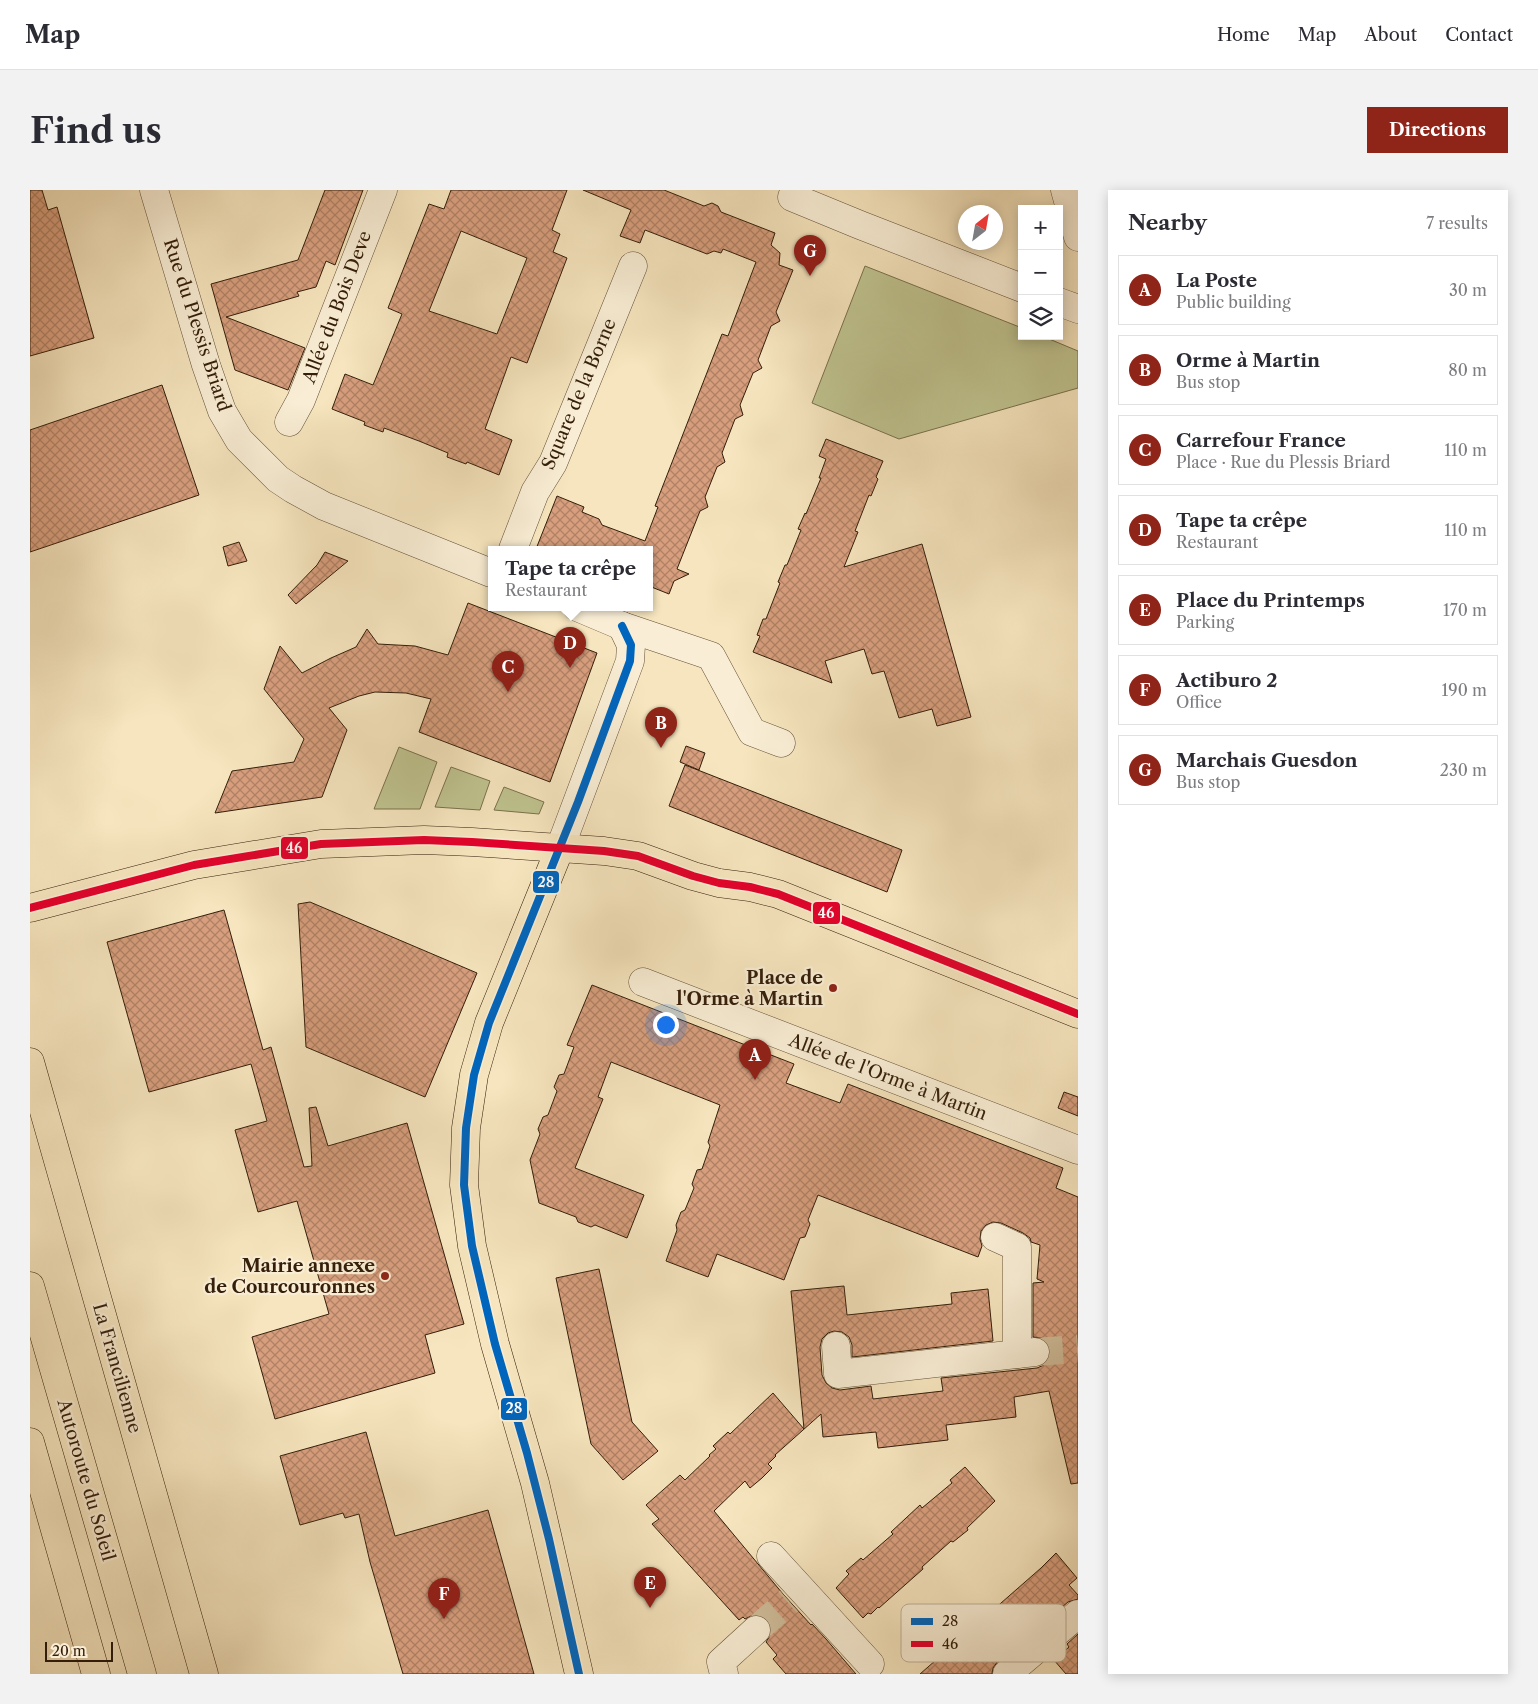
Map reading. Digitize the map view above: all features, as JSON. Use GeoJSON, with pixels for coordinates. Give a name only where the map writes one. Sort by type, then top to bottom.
{"type":"FeatureCollection","features":[{"type":"Feature","properties":{"kind":"main road"},"geometry":{"type":"LineString","coordinates":[[31,907],[194,865],[321,844],[424,840],[560,848],[638,856],[693,876],[778,894],[1078,1014]]}},
{"type":"Feature","properties":{"kind":"main road"},"geometry":{"type":"LineString","coordinates":[[560,848],[489,1023],[474,1075],[466,1128],[464,1185],[472,1246],[495,1344],[537,1492],[579,1674]]}},
{"type":"Feature","properties":{"kind":"main road","name":"La Francilienne"},"geometry":{"type":"LineString","coordinates":[[30,1062],[204,1674]]}},
{"type":"Feature","properties":{"kind":"main road","name":"Autoroute du Soleil"},"geometry":{"type":"LineString","coordinates":[[30,1286],[142,1674]]}},
{"type":"Feature","properties":{"kind":"main road"},"geometry":{"type":"LineString","coordinates":[[30,1442],[96,1674]]}},
{"type":"Feature","properties":{"kind":"street","name":"Rue du Plessis Briard"},"geometry":{"type":"LineString","coordinates":[[154,190],[215,392],[238,440],[278,479],[324,506],[488,572]]}},
{"type":"Feature","properties":{"kind":"street","name":"Allée du Bois Deve"},"geometry":{"type":"LineString","coordinates":[[289,422],[301,400],[383,190]]}},
{"type":"Feature","properties":{"kind":"street"},"geometry":{"type":"LineString","coordinates":[[1065,190],[1078,237]]}},
{"type":"Feature","properties":{"kind":"street"},"geometry":{"type":"LineString","coordinates":[[792,197],[1018,286]]}},
{"type":"Feature","properties":{"kind":"street","name":"Square de la Borne"},"geometry":{"type":"LineString","coordinates":[[514,546],[535,492],[553,463],[632,266]]}},
{"type":"Feature","properties":{"kind":"street"},"geometry":{"type":"LineString","coordinates":[[1063,304],[1078,310]]}},
{"type":"Feature","properties":{"kind":"street"},"geometry":{"type":"LineString","coordinates":[[586,611],[622,626],[711,656],[752,732],[781,743]]}},
{"type":"Feature","properties":{"kind":"street"},"geometry":{"type":"LineString","coordinates":[[560,848],[630,661],[630,645],[622,626]]}},
{"type":"Feature","properties":{"kind":"street","name":"Allée de l'Orme à Martin"},"geometry":{"type":"LineString","coordinates":[[643,982],[1078,1150]]}},
{"type":"Feature","properties":{"kind":"street"},"geometry":{"type":"LineString","coordinates":[[836,1346],[838,1374],[1026,1353],[1017,1247],[995,1237]]}},
{"type":"Feature","properties":{"kind":"street"},"geometry":{"type":"LineString","coordinates":[[771,1556],[870,1664]]}},
{"type":"Feature","properties":{"kind":"street"},"geometry":{"type":"LineString","coordinates":[[1066,1624],[1078,1614]]}},
{"type":"Feature","properties":{"kind":"street"},"geometry":{"type":"LineString","coordinates":[[722,1668],[756,1630]]}},
{"type":"Feature","properties":{"kind":"street"},"geometry":{"type":"LineString","coordinates":[[1007,1674],[1021,1662]]}},
{"type":"Feature","properties":{"kind":"green space"},"geometry":{"type":"Polygon","coordinates":[[[865,266],[1018,326],[1018,340],[1052,340],[1078,351],[1078,388],[899,439],[812,403],[865,266]]]}},
{"type":"Feature","properties":{"kind":"green space"},"geometry":{"type":"Polygon","coordinates":[[[399,747],[437,762],[420,809],[374,809],[399,747]]]}},
{"type":"Feature","properties":{"kind":"green space"},"geometry":{"type":"Polygon","coordinates":[[[451,767],[490,781],[480,810],[435,807],[451,767]]]}},
{"type":"Feature","properties":{"kind":"green space"},"geometry":{"type":"Polygon","coordinates":[[[504,787],[544,802],[539,814],[494,810],[504,787]]]}},
{"type":"Feature","properties":{"kind":"building"},"geometry":{"type":"Polygon","coordinates":[[[30,190],[42,190],[48,210],[57,207],[94,338],[30,356],[30,190]]]}},
{"type":"Feature","properties":{"kind":"building"},"geometry":{"type":"Polygon","coordinates":[[[325,190],[363,190],[335,265],[326,261],[316,287],[297,292],[299,296],[226,317],[305,348],[288,390],[235,370],[211,284],[298,260],[325,190]]]}},
{"type":"Feature","properties":{"kind":"building"},"geometry":{"type":"Polygon","coordinates":[[[451,190],[567,190],[552,230],[560,234],[553,252],[567,258],[527,363],[511,357],[485,429],[512,440],[499,475],[467,462],[466,464],[447,457],[448,453],[384,428],[383,432],[364,425],[365,422],[332,409],[345,374],[373,385],[402,314],[388,308],[429,204],[444,209],[451,190]],[[461,231],[429,311],[497,334],[527,258],[461,231]]]}},
{"type":"Feature","properties":{"kind":"building"},"geometry":{"type":"Polygon","coordinates":[[[583,190],[664,190],[704,206],[712,203],[718,206],[721,212],[775,233],[771,245],[780,253],[779,265],[793,270],[776,312],[780,321],[771,326],[758,360],[762,368],[753,373],[740,405],[743,415],[735,419],[722,453],[725,462],[717,467],[705,497],[708,507],[700,511],[677,569],[689,574],[674,581],[669,594],[653,588],[653,546],[537,546],[557,496],[584,507],[582,512],[599,519],[602,525],[645,541],[658,507],[655,506],[722,334],[728,336],[756,262],[723,249],[721,253],[714,251],[707,254],[645,230],[640,243],[620,236],[631,210],[583,190]]]}},
{"type":"Feature","properties":{"kind":"building"},"geometry":{"type":"Polygon","coordinates":[[[162,385],[199,495],[30,552],[30,430],[162,385]]]}},
{"type":"Feature","properties":{"kind":"building"},"geometry":{"type":"Polygon","coordinates":[[[826,439],[883,461],[876,477],[878,479],[871,496],[869,495],[855,531],[858,532],[844,567],[922,544],[971,717],[937,726],[932,709],[899,718],[884,671],[872,674],[864,649],[825,661],[832,683],[753,652],[760,636],[757,635],[763,619],[766,619],[780,583],[778,582],[801,530],[798,529],[821,478],[819,478],[826,459],[819,456],[826,439]]]}},
{"type":"Feature","properties":{"kind":"building"},"geometry":{"type":"Polygon","coordinates":[[[239,542],[247,561],[228,566],[223,547],[239,542]]]}},
{"type":"Feature","properties":{"kind":"building"},"geometry":{"type":"Polygon","coordinates":[[[325,552],[348,561],[296,604],[288,595],[317,565],[325,552]]]}},
{"type":"Feature","properties":{"kind":"building"},"geometry":{"type":"Polygon","coordinates":[[[468,603],[597,653],[550,782],[419,732],[431,699],[406,693],[375,692],[329,708],[347,730],[322,797],[215,813],[232,771],[294,762],[304,739],[264,689],[280,646],[302,673],[356,647],[367,629],[378,644],[415,646],[448,655],[468,603]]]}},
{"type":"Feature","properties":{"kind":"building"},"geometry":{"type":"Polygon","coordinates":[[[686,746],[705,753],[699,770],[680,762],[686,746]]]}},
{"type":"Feature","properties":{"kind":"building"},"geometry":{"type":"Polygon","coordinates":[[[685,765],[902,850],[887,892],[669,806],[685,765]]]}},
{"type":"Feature","properties":{"kind":"building"},"geometry":{"type":"Polygon","coordinates":[[[310,902],[477,973],[425,1097],[306,1047],[298,904],[310,902]]]}},
{"type":"Feature","properties":{"kind":"building","name":"Mairie annexe de Courcouronnes"},"geometry":{"type":"Polygon","coordinates":[[[224,910],[263,1050],[271,1047],[304,1167],[312,1166],[309,1108],[316,1107],[328,1146],[407,1123],[464,1324],[425,1335],[435,1373],[275,1419],[252,1337],[329,1314],[297,1201],[258,1212],[235,1130],[267,1121],[251,1064],[149,1092],[107,942],[224,910]]]}},
{"type":"Feature","properties":{"kind":"building"},"geometry":{"type":"Polygon","coordinates":[[[592,985],[794,1064],[786,1083],[840,1103],[848,1084],[1063,1168],[1056,1188],[1078,1197],[1078,1483],[1071,1484],[1049,1391],[1014,1397],[1016,1417],[946,1425],[948,1440],[878,1448],[876,1432],[823,1437],[821,1414],[775,1455],[768,1464],[772,1468],[762,1478],[750,1488],[745,1481],[714,1511],[783,1594],[856,1674],[786,1674],[773,1659],[777,1655],[766,1642],[771,1634],[768,1620],[761,1615],[753,1615],[739,1620],[652,1524],[659,1519],[646,1505],[680,1475],[685,1480],[716,1449],[713,1446],[728,1432],[730,1434],[773,1393],[804,1429],[791,1291],[844,1286],[847,1315],[952,1304],[951,1293],[988,1289],[993,1341],[852,1357],[852,1345],[849,1337],[842,1332],[834,1331],[828,1333],[822,1339],[820,1347],[822,1375],[826,1383],[832,1388],[840,1390],[871,1386],[873,1399],[943,1391],[941,1378],[1037,1368],[1044,1365],[1051,1351],[1048,1343],[1042,1338],[1033,1337],[1033,1283],[1044,1282],[1037,1279],[1040,1245],[1031,1242],[1030,1238],[1023,1233],[1001,1223],[993,1222],[986,1225],[981,1231],[980,1239],[982,1246],[978,1257],[818,1195],[808,1220],[810,1224],[805,1237],[800,1238],[784,1280],[717,1254],[708,1277],[666,1261],[677,1230],[676,1225],[681,1212],[685,1210],[694,1188],[692,1184],[697,1170],[702,1169],[710,1146],[708,1142],[720,1105],[611,1062],[598,1097],[603,1099],[575,1168],[644,1195],[627,1238],[595,1225],[591,1227],[578,1222],[576,1217],[539,1203],[530,1160],[540,1134],[538,1129],[543,1117],[548,1115],[557,1091],[554,1087],[559,1075],[564,1074],[574,1047],[567,1045],[592,985]]]}},
{"type":"Feature","properties":{"kind":"building"},"geometry":{"type":"Polygon","coordinates":[[[1064,1092],[1078,1097],[1078,1116],[1058,1108],[1064,1092]]]}},
{"type":"Feature","properties":{"kind":"building"},"geometry":{"type":"Polygon","coordinates":[[[599,1269],[632,1422],[658,1451],[623,1480],[591,1444],[556,1278],[599,1269]]]}},
{"type":"Feature","properties":{"kind":"building"},"geometry":{"type":"Polygon","coordinates":[[[366,1432],[395,1536],[488,1510],[534,1674],[403,1674],[370,1562],[359,1514],[345,1518],[343,1513],[300,1525],[280,1456],[366,1432]]]}},
{"type":"Feature","properties":{"kind":"building"},"geometry":{"type":"Polygon","coordinates":[[[965,1467],[995,1501],[967,1528],[968,1530],[953,1542],[951,1541],[879,1608],[871,1614],[868,1613],[863,1618],[836,1588],[849,1574],[846,1571],[861,1558],[863,1560],[893,1534],[891,1532],[920,1505],[922,1508],[952,1483],[950,1480],[965,1467]]]}},
{"type":"Feature","properties":{"kind":"building"},"geometry":{"type":"Polygon","coordinates":[[[1056,1553],[1077,1578],[1069,1585],[1078,1595],[1078,1599],[1066,1604],[1000,1604],[1056,1553]]]}},
{"type":"Feature","properties":{"kind":"building"},"geometry":{"type":"Polygon","coordinates":[[[1078,1634],[1078,1674],[1066,1674],[1056,1662],[1066,1662],[1066,1650],[1069,1647],[1067,1644],[1078,1634]]]}},
{"type":"Feature","properties":{"kind":"building"},"geometry":{"type":"Polygon","coordinates":[[[934,1662],[997,1662],[993,1668],[992,1674],[920,1674],[934,1662]]]}},
{"type":"Feature","properties":{"kind":"tunnel"},"geometry":{"type":"LineString","coordinates":[[1035,1352],[1078,1349]]}},
{"type":"Feature","properties":{"kind":"tunnel"},"geometry":{"type":"LineString","coordinates":[[756,1630],[789,1601]]}},
{"type":"Feature","properties":{"kind":"transit line","name":"28"},"geometry":{"type":"LineString","coordinates":[[579,1674],[549,1539],[527,1453],[495,1344],[472,1246],[464,1185],[466,1128],[474,1075],[489,1023],[578,802],[630,661],[631,645],[622,626]]}},
{"type":"Feature","properties":{"kind":"transit line","name":"46"},"geometry":{"type":"LineString","coordinates":[[30,908],[194,865],[321,844],[424,840],[604,851],[638,856],[693,876],[719,883],[750,887],[778,894],[1078,1014]]}},
{"type":"Feature","properties":{"kind":"place","name":"Marchais Guesdon"},"geometry":{"type":"Point","coordinates":[810,276]}},
{"type":"Feature","properties":{"kind":"place","name":"Tape ta crêpe"},"geometry":{"type":"Point","coordinates":[570,668]}},
{"type":"Feature","properties":{"kind":"place","name":"Carrefour France"},"geometry":{"type":"Point","coordinates":[508,692]}},
{"type":"Feature","properties":{"kind":"place","name":"Orme à Martin"},"geometry":{"type":"Point","coordinates":[661,748]}},
{"type":"Feature","properties":{"kind":"place","name":"Place de l'Orme à Martin"},"geometry":{"type":"Point","coordinates":[833,988]}},
{"type":"Feature","properties":{"kind":"place","name":"La Poste"},"geometry":{"type":"Point","coordinates":[755,1080]}},
{"type":"Feature","properties":{"kind":"place","name":"Mairie annexe de Courcouronnes"},"geometry":{"type":"Point","coordinates":[385,1276]}},
{"type":"Feature","properties":{"kind":"place","name":"Place du Printemps"},"geometry":{"type":"Point","coordinates":[650,1608]}},
{"type":"Feature","properties":{"kind":"place","name":"Actiburo 2"},"geometry":{"type":"Point","coordinates":[444,1619]}}]}
